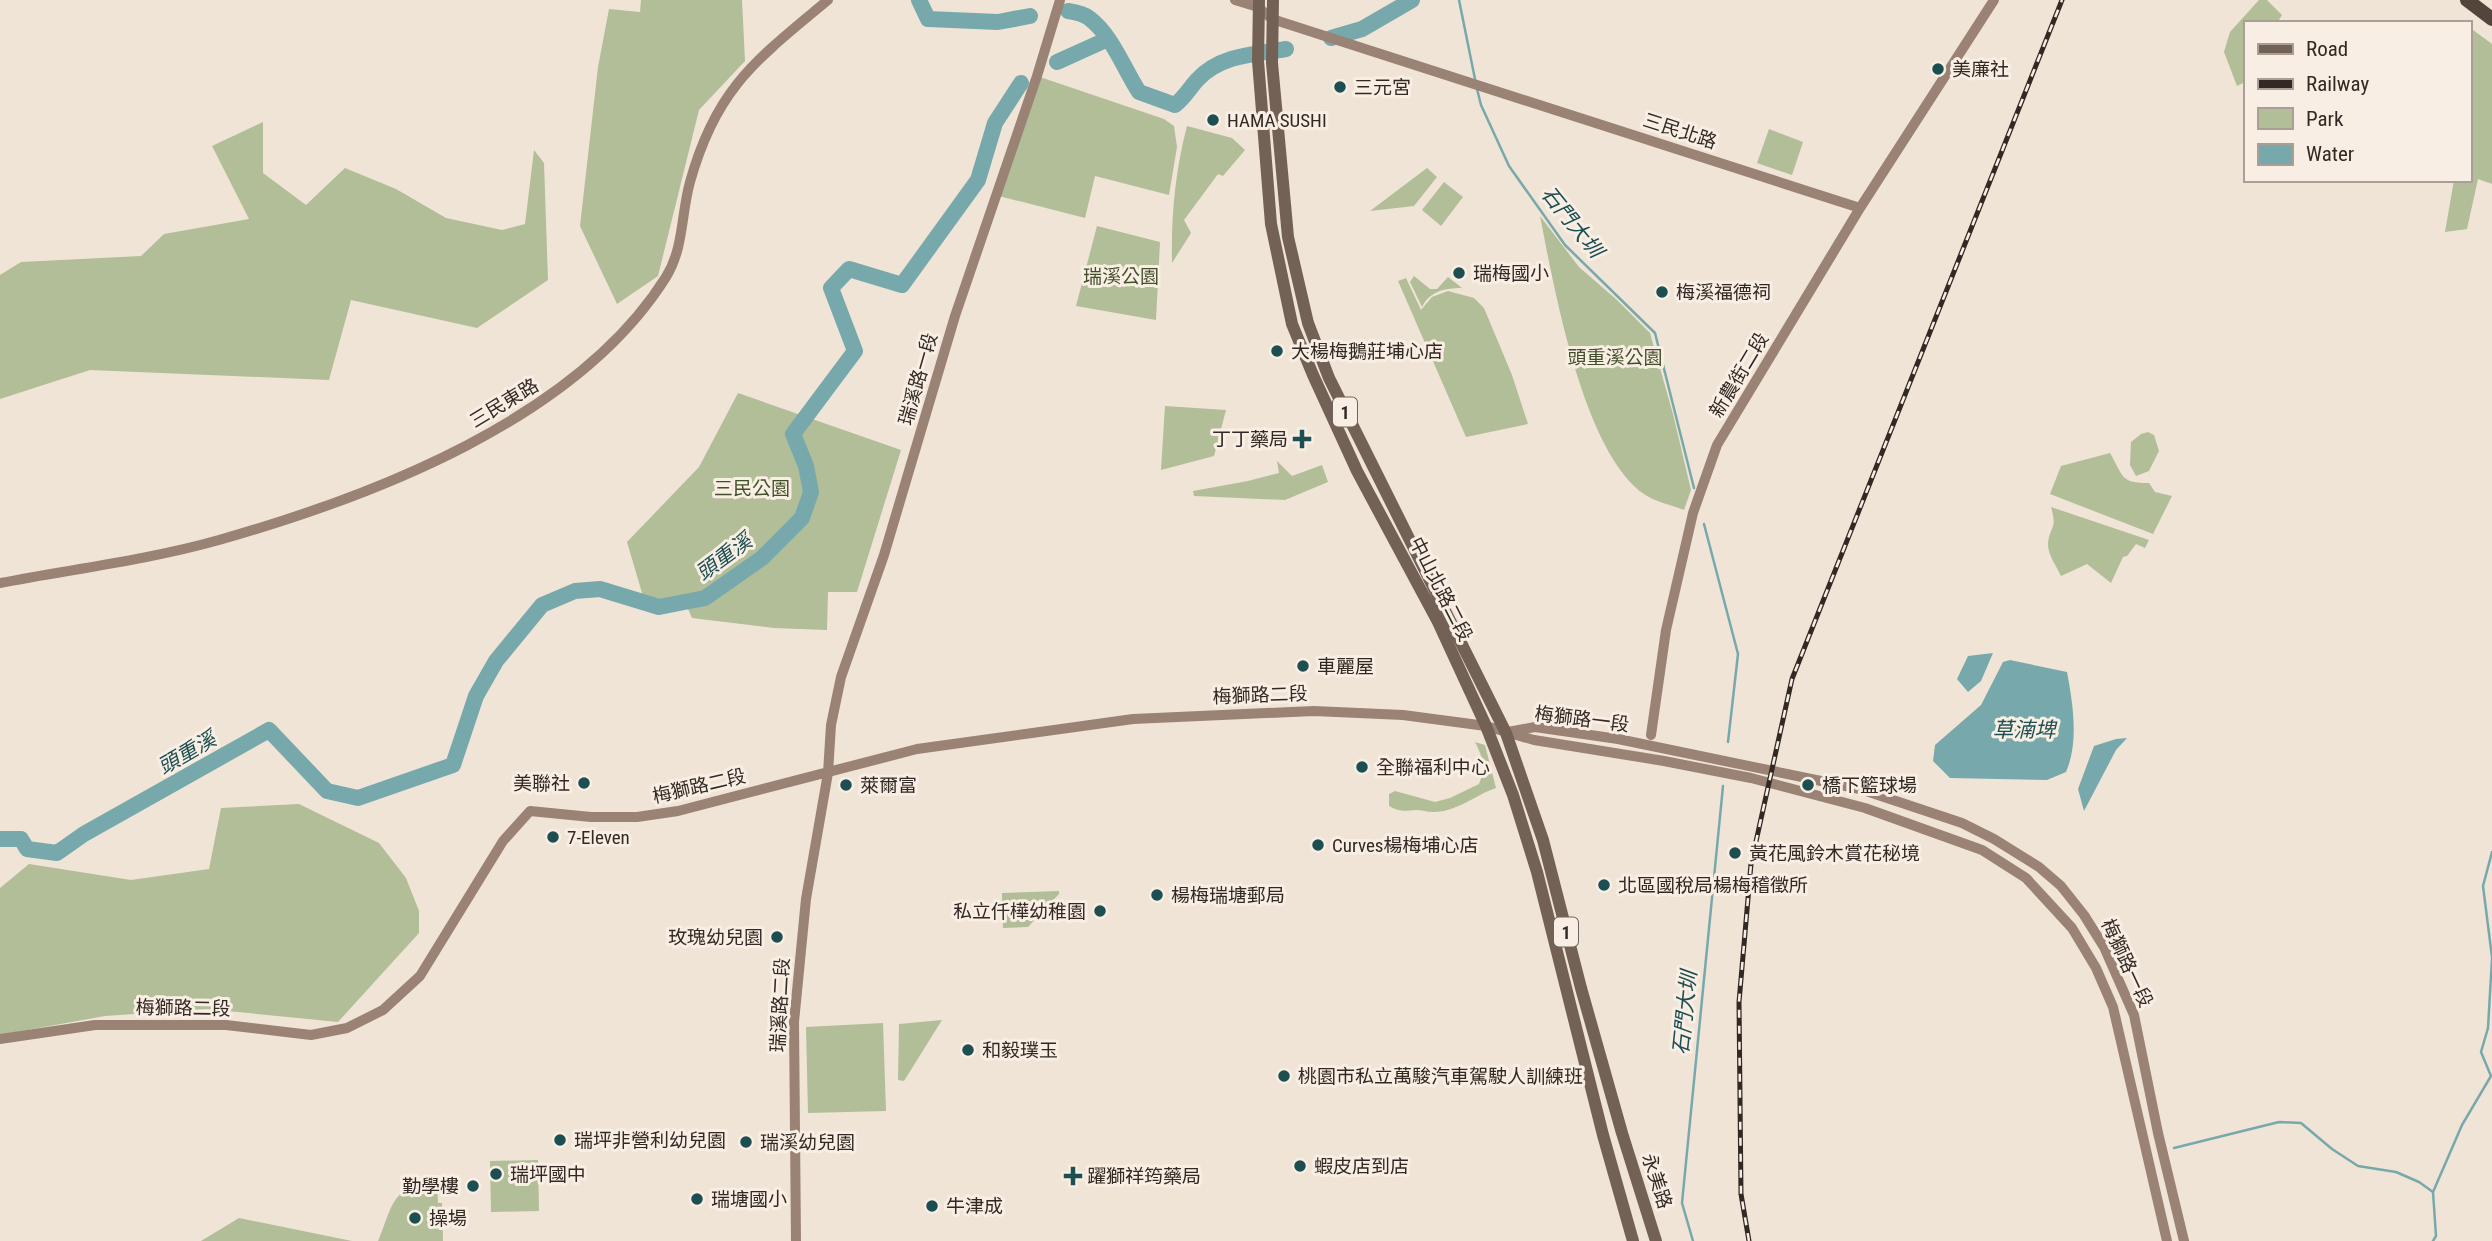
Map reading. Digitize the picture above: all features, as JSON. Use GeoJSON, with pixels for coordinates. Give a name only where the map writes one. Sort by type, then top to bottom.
{"type":"FeatureCollection","features":[{"type":"Feature","properties":{"kind":"highway"},"geometry":{"type":"LineString","coordinates":[[2467,0],[2492,19]]}},
{"type":"Feature","properties":{"kind":"main road","name":"1"},"geometry":{"type":"LineString","coordinates":[[1272,19],[1273,0]]}},
{"type":"Feature","properties":{"kind":"main road","name":"中山北路二段"},"geometry":{"type":"LineString","coordinates":[[1259,4],[1257,47],[1271,224],[1293,324],[1357,471],[1438,622],[1486,726],[1538,872],[1603,1135]]}},
{"type":"Feature","properties":{"kind":"main road","name":"中山北路二段"},"geometry":{"type":"LineString","coordinates":[[1272,19],[1272,63],[1288,237],[1308,323],[1329,378],[1506,733],[1543,840],[1622,1133]]}},
{"type":"Feature","properties":{"kind":"main road","name":"永美路"},"geometry":{"type":"LineString","coordinates":[[1622,1133],[1656,1241]]}},
{"type":"Feature","properties":{"kind":"main road","name":"永美路"},"geometry":{"type":"LineString","coordinates":[[1603,1135],[1633,1241]]}},
{"type":"Feature","properties":{"kind":"street","name":"三民東路"},"geometry":{"type":"LineString","coordinates":[[0,583],[131,560],[218,540],[349,499],[461,449],[562,387],[621,335],[666,276],[679,247],[687,193],[700,147],[720,106],[740,78],[762,55],[828,0]]}},
{"type":"Feature","properties":{"kind":"street","name":"瑞溪路一段"},"geometry":{"type":"LineString","coordinates":[[828,773],[831,725],[841,677],[884,555],[955,316],[1037,76],[1060,0]]}},
{"type":"Feature","properties":{"kind":"street"},"geometry":{"type":"LineString","coordinates":[[1235,0],[1259,4],[1272,19]]}},
{"type":"Feature","properties":{"kind":"street","name":"新農街二段"},"geometry":{"type":"LineString","coordinates":[[1651,735],[1666,630],[1693,513],[1717,445],[1860,208],[1994,0]]}},
{"type":"Feature","properties":{"kind":"street","name":"三民北路"},"geometry":{"type":"LineString","coordinates":[[1272,19],[1860,208]]}},
{"type":"Feature","properties":{"kind":"street","name":"梅獅路二段"},"geometry":{"type":"LineString","coordinates":[[0,1039],[95,1025],[226,1025],[311,1035],[347,1028],[383,1010],[420,976],[503,841],[530,811],[591,817],[637,817],[689,809],[918,749],[1133,719],[1314,711],[1403,715],[1486,726],[1506,733]]}},
{"type":"Feature","properties":{"kind":"street","name":"梅獅路一段"},"geometry":{"type":"LineString","coordinates":[[1506,733],[1535,727],[1618,739],[1860,789],[1962,823],[2039,867],[2061,886],[2084,915],[2104,947],[2134,1015],[2184,1241]]}},
{"type":"Feature","properties":{"kind":"street","name":"梅獅路一段"},"geometry":{"type":"LineString","coordinates":[[1506,733],[1751,778],[1865,808],[1982,850],[2026,878],[2072,928],[2096,968],[2113,1007],[2166,1241]]}},
{"type":"Feature","properties":{"kind":"street","name":"瑞溪路二段"},"geometry":{"type":"LineString","coordinates":[[796,1241],[794,1022],[806,899],[828,773]]}},
{"type":"Feature","properties":{"kind":"green space"},"geometry":{"type":"Polygon","coordinates":[[[641,0],[742,0],[745,61],[699,110],[658,276],[617,304],[580,226],[598,67],[609,9],[640,12],[641,0]]]}},
{"type":"Feature","properties":{"kind":"green space"},"geometry":{"type":"Polygon","coordinates":[[[2259,0],[2267,0],[2282,15],[2278,21],[2244,21],[2244,82],[2237,86],[2224,52],[2230,32],[2259,0]]]}},
{"type":"Feature","properties":{"kind":"green space"},"geometry":{"type":"Polygon","coordinates":[[[2471,28],[2492,44],[2492,184],[2478,179],[2467,229],[2445,232],[2454,182],[2471,182],[2471,28]]]}},
{"type":"Feature","properties":{"kind":"green space"},"geometry":{"type":"Polygon","coordinates":[[[1037,76],[1164,119],[1174,126],[1177,147],[1169,195],[1095,176],[1085,218],[995,195],[1037,76]]]}},
{"type":"Feature","properties":{"kind":"green space"},"geometry":{"type":"Polygon","coordinates":[[[263,122],[263,173],[306,205],[345,168],[396,189],[446,218],[502,230],[525,224],[534,150],[544,163],[548,280],[477,328],[351,300],[329,380],[90,370],[0,399],[0,275],[21,262],[141,256],[164,234],[249,219],[212,146],[263,122]]]}},
{"type":"Feature","properties":{"kind":"green space"},"geometry":{"type":"Polygon","coordinates":[[[1187,126],[1232,138],[1245,150],[1223,176],[1218,174],[1184,220],[1191,233],[1172,263],[1175,194],[1187,126]]]}},
{"type":"Feature","properties":{"kind":"green space"},"geometry":{"type":"Polygon","coordinates":[[[1769,129],[1803,142],[1792,175],[1757,163],[1769,129]]]}},
{"type":"Feature","properties":{"kind":"green space"},"geometry":{"type":"Polygon","coordinates":[[[1427,168],[1437,177],[1414,206],[1370,211],[1427,168]]]}},
{"type":"Feature","properties":{"kind":"green space"},"geometry":{"type":"Polygon","coordinates":[[[1444,182],[1463,197],[1441,226],[1422,210],[1444,182]]]}},
{"type":"Feature","properties":{"kind":"green space","name":"頭重溪公園"},"geometry":{"type":"Polygon","coordinates":[[[1540,216],[1579,267],[1650,333],[1691,490],[1684,510],[1644,494],[1623,473],[1604,443],[1574,366],[1540,216]]]}},
{"type":"Feature","properties":{"kind":"green space","name":"瑞溪公園"},"geometry":{"type":"Polygon","coordinates":[[[1097,226],[1160,242],[1156,320],[1076,306],[1097,226]]]}},
{"type":"Feature","properties":{"kind":"green space"},"geometry":{"type":"Polygon","coordinates":[[[1414,276],[1430,289],[1437,289],[1448,277],[1462,288],[1439,292],[1429,297],[1422,307],[1410,282],[1414,276]]]}},
{"type":"Feature","properties":{"kind":"green space"},"geometry":{"type":"Polygon","coordinates":[[[1406,278],[1421,310],[1432,297],[1448,291],[1474,298],[1484,308],[1512,375],[1528,424],[1466,437],[1398,281],[1406,278]]]}},
{"type":"Feature","properties":{"kind":"green space","name":"三民公園"},"geometry":{"type":"Polygon","coordinates":[[[738,393],[901,450],[857,592],[828,592],[827,630],[774,628],[692,618],[685,602],[659,607],[645,603],[627,542],[699,467],[738,393]]]}},
{"type":"Feature","properties":{"kind":"green space"},"geometry":{"type":"Polygon","coordinates":[[[1165,406],[1226,410],[1214,456],[1161,470],[1165,406]]]}},
{"type":"Feature","properties":{"kind":"green space"},"geometry":{"type":"Polygon","coordinates":[[[2148,432],[2154,435],[2159,451],[2149,471],[2136,476],[2130,465],[2131,442],[2148,432]]]}},
{"type":"Feature","properties":{"kind":"green space"},"geometry":{"type":"Polygon","coordinates":[[[2110,453],[2128,480],[2149,483],[2155,492],[2172,496],[2153,534],[2050,494],[2061,466],[2110,453]]]}},
{"type":"Feature","properties":{"kind":"green space"},"geometry":{"type":"Polygon","coordinates":[[[1277,461],[1292,476],[1322,465],[1328,482],[1285,500],[1194,496],[1193,491],[1279,473],[1277,461]]]}},
{"type":"Feature","properties":{"kind":"green space"},"geometry":{"type":"Polygon","coordinates":[[[2051,507],[2149,540],[2145,548],[2136,544],[2127,556],[2123,557],[2111,583],[2087,564],[2061,576],[2048,549],[2053,525],[2051,507]]]}},
{"type":"Feature","properties":{"kind":"green space"},"geometry":{"type":"Polygon","coordinates":[[[1475,742],[1485,745],[1496,788],[1442,811],[1402,811],[1389,806],[1389,794],[1395,791],[1435,802],[1479,784],[1483,763],[1475,742]]]}},
{"type":"Feature","properties":{"kind":"green space"},"geometry":{"type":"Polygon","coordinates":[[[299,804],[379,843],[406,878],[419,911],[419,933],[338,1022],[207,1009],[105,1016],[0,1035],[0,888],[29,864],[131,880],[209,869],[221,808],[299,804]]]}},
{"type":"Feature","properties":{"kind":"green space"},"geometry":{"type":"Polygon","coordinates":[[[1059,891],[1028,927],[1003,928],[1002,893],[1059,891]]]}},
{"type":"Feature","properties":{"kind":"green space"},"geometry":{"type":"Polygon","coordinates":[[[942,1020],[904,1081],[898,1080],[899,1024],[942,1020]]]}},
{"type":"Feature","properties":{"kind":"green space"},"geometry":{"type":"Polygon","coordinates":[[[883,1023],[886,1111],[808,1113],[806,1027],[883,1023]]]}},
{"type":"Feature","properties":{"kind":"green space"},"geometry":{"type":"Polygon","coordinates":[[[538,1160],[539,1211],[491,1212],[490,1161],[538,1160]]]}},
{"type":"Feature","properties":{"kind":"green space","name":"操場"},"geometry":{"type":"Polygon","coordinates":[[[433,1181],[437,1185],[438,1203],[442,1203],[443,1241],[378,1241],[395,1200],[408,1188],[433,1181]]]}},
{"type":"Feature","properties":{"kind":"green space"},"geometry":{"type":"Polygon","coordinates":[[[239,1218],[352,1241],[201,1241],[239,1218]]]}},
{"type":"Feature","properties":{"kind":"water"},"geometry":{"type":"Polygon","coordinates":[[[1993,653],[1981,681],[1968,692],[1957,679],[1968,656],[1993,653]]]}},
{"type":"Feature","properties":{"kind":"water","name":"草湳埤"},"geometry":{"type":"Polygon","coordinates":[[[2010,660],[2067,672],[2074,736],[2066,772],[2047,780],[1950,778],[1933,761],[1935,745],[1981,705],[2003,662],[2010,660]]]}},
{"type":"Feature","properties":{"kind":"water"},"geometry":{"type":"Polygon","coordinates":[[[2127,738],[2116,750],[2084,811],[2078,789],[2094,746],[2127,738]]]}},
{"type":"Feature","properties":{"kind":"waterway"},"geometry":{"type":"LineString","coordinates":[[919,0],[928,19],[998,22],[1030,16]]}},
{"type":"Feature","properties":{"kind":"waterway","name":"頭重溪"},"geometry":{"type":"LineString","coordinates":[[1331,38],[1362,29],[1412,0]]}},
{"type":"Feature","properties":{"kind":"waterway","name":"石門大圳"},"geometry":{"type":"LineString","coordinates":[[1459,0],[1475,79]]}},
{"type":"Feature","properties":{"kind":"waterway","name":"頭重溪"},"geometry":{"type":"LineString","coordinates":[[1068,11],[1085,15],[1097,25],[1111,43],[1139,92],[1175,105],[1197,80],[1216,65],[1250,54],[1286,49]]}},
{"type":"Feature","properties":{"kind":"waterway","name":"頭重溪"},"geometry":{"type":"LineString","coordinates":[[1057,62],[1108,39]]}},
{"type":"Feature","properties":{"kind":"waterway","name":"頭重溪"},"geometry":{"type":"LineString","coordinates":[[0,839],[21,839],[27,849],[57,853],[84,834],[269,730],[327,791],[358,798],[453,765],[476,696],[496,661],[542,605],[575,591],[600,589],[659,607],[705,598],[762,558],[802,518],[811,492],[806,466],[793,434],[855,351],[831,288],[849,269],[902,285],[978,180],[995,123],[1021,83]]}},
{"type":"Feature","properties":{"kind":"waterway","name":"石門大圳"},"geometry":{"type":"LineString","coordinates":[[1477,89],[1481,105],[1509,166],[1565,245],[1655,333],[1694,488]]}},
{"type":"Feature","properties":{"kind":"waterway","name":"石門大圳"},"geometry":{"type":"LineString","coordinates":[[1704,524],[1738,654],[1728,742]]}},
{"type":"Feature","properties":{"kind":"waterway","name":"石門大圳"},"geometry":{"type":"LineString","coordinates":[[1693,1241],[1682,1203],[1723,786]]}},
{"type":"Feature","properties":{"kind":"waterway"},"geometry":{"type":"LineString","coordinates":[[2492,852],[2483,886],[2492,957]]}},
{"type":"Feature","properties":{"kind":"waterway"},"geometry":{"type":"LineString","coordinates":[[2433,1241],[2436,1236],[2433,1192],[2462,1125],[2491,1076],[2481,1052],[2488,1028],[2492,959]]}},
{"type":"Feature","properties":{"kind":"waterway"},"geometry":{"type":"LineString","coordinates":[[2174,1148],[2279,1122],[2301,1123],[2358,1166],[2396,1172],[2419,1182],[2433,1192]]}},
{"type":"Feature","properties":{"kind":"railway"},"geometry":{"type":"LineString","coordinates":[[1749,1241],[1741,1194],[1739,1002],[1751,864],[1792,679],[2062,0]]}},
{"type":"Feature","properties":{"kind":"place","name":"美廉社"},"geometry":{"type":"Point","coordinates":[1938,69]}},
{"type":"Feature","properties":{"kind":"place","name":"三元宮"},"geometry":{"type":"Point","coordinates":[1340,87]}},
{"type":"Feature","properties":{"kind":"place","name":"HAMA SUSHI"},"geometry":{"type":"Point","coordinates":[1213,120]}},
{"type":"Feature","properties":{"kind":"place","name":"瑞梅國小"},"geometry":{"type":"Point","coordinates":[1459,273]}},
{"type":"Feature","properties":{"kind":"place","name":"梅溪福德祠"},"geometry":{"type":"Point","coordinates":[1662,292]}},
{"type":"Feature","properties":{"kind":"place","name":"大楊梅鵝莊埔心店"},"geometry":{"type":"Point","coordinates":[1277,351]}},
{"type":"Feature","properties":{"kind":"place","name":"丁丁藥局"},"geometry":{"type":"Point","coordinates":[1302,439]}},
{"type":"Feature","properties":{"kind":"place","name":"車麗屋"},"geometry":{"type":"Point","coordinates":[1303,666]}},
{"type":"Feature","properties":{"kind":"place","name":"全聯福利中心"},"geometry":{"type":"Point","coordinates":[1362,767]}},
{"type":"Feature","properties":{"kind":"place","name":"美聯社"},"geometry":{"type":"Point","coordinates":[584,783]}},
{"type":"Feature","properties":{"kind":"place","name":"萊爾富"},"geometry":{"type":"Point","coordinates":[846,785]}},
{"type":"Feature","properties":{"kind":"place","name":"橋下籃球場"},"geometry":{"type":"Point","coordinates":[1808,785]}},
{"type":"Feature","properties":{"kind":"place","name":"7-Eleven"},"geometry":{"type":"Point","coordinates":[553,837]}},
{"type":"Feature","properties":{"kind":"place","name":"Curves楊梅埔心店"},"geometry":{"type":"Point","coordinates":[1318,845]}},
{"type":"Feature","properties":{"kind":"place","name":"黃花風鈴木賞花秘境"},"geometry":{"type":"Point","coordinates":[1735,853]}},
{"type":"Feature","properties":{"kind":"place","name":"北區國稅局楊梅稽徵所"},"geometry":{"type":"Point","coordinates":[1604,885]}},
{"type":"Feature","properties":{"kind":"place","name":"楊梅瑞塘郵局"},"geometry":{"type":"Point","coordinates":[1157,895]}},
{"type":"Feature","properties":{"kind":"place","name":"私立仟樺幼稚園"},"geometry":{"type":"Point","coordinates":[1100,911]}},
{"type":"Feature","properties":{"kind":"place","name":"玫瑰幼兒園"},"geometry":{"type":"Point","coordinates":[777,937]}},
{"type":"Feature","properties":{"kind":"place","name":"和毅璞玉"},"geometry":{"type":"Point","coordinates":[968,1050]}},
{"type":"Feature","properties":{"kind":"place","name":"桃園市私立萬駿汽車駕駛人訓練班"},"geometry":{"type":"Point","coordinates":[1284,1076]}},
{"type":"Feature","properties":{"kind":"place","name":"瑞坪非營利幼兒園"},"geometry":{"type":"Point","coordinates":[560,1140]}},
{"type":"Feature","properties":{"kind":"place","name":"瑞溪幼兒園"},"geometry":{"type":"Point","coordinates":[746,1142]}},
{"type":"Feature","properties":{"kind":"place","name":"蝦皮店到店"},"geometry":{"type":"Point","coordinates":[1300,1166]}},
{"type":"Feature","properties":{"kind":"place","name":"瑞坪國中"},"geometry":{"type":"Point","coordinates":[496,1174]}},
{"type":"Feature","properties":{"kind":"place","name":"躍獅祥筠藥局"},"geometry":{"type":"Point","coordinates":[1073,1176]}},
{"type":"Feature","properties":{"kind":"place","name":"勤學樓"},"geometry":{"type":"Point","coordinates":[473,1186]}},
{"type":"Feature","properties":{"kind":"place","name":"瑞塘國小"},"geometry":{"type":"Point","coordinates":[697,1199]}},
{"type":"Feature","properties":{"kind":"place","name":"牛津成"},"geometry":{"type":"Point","coordinates":[932,1206]}},
{"type":"Feature","properties":{"kind":"place","name":"操場"},"geometry":{"type":"Point","coordinates":[415,1218]}}]}
